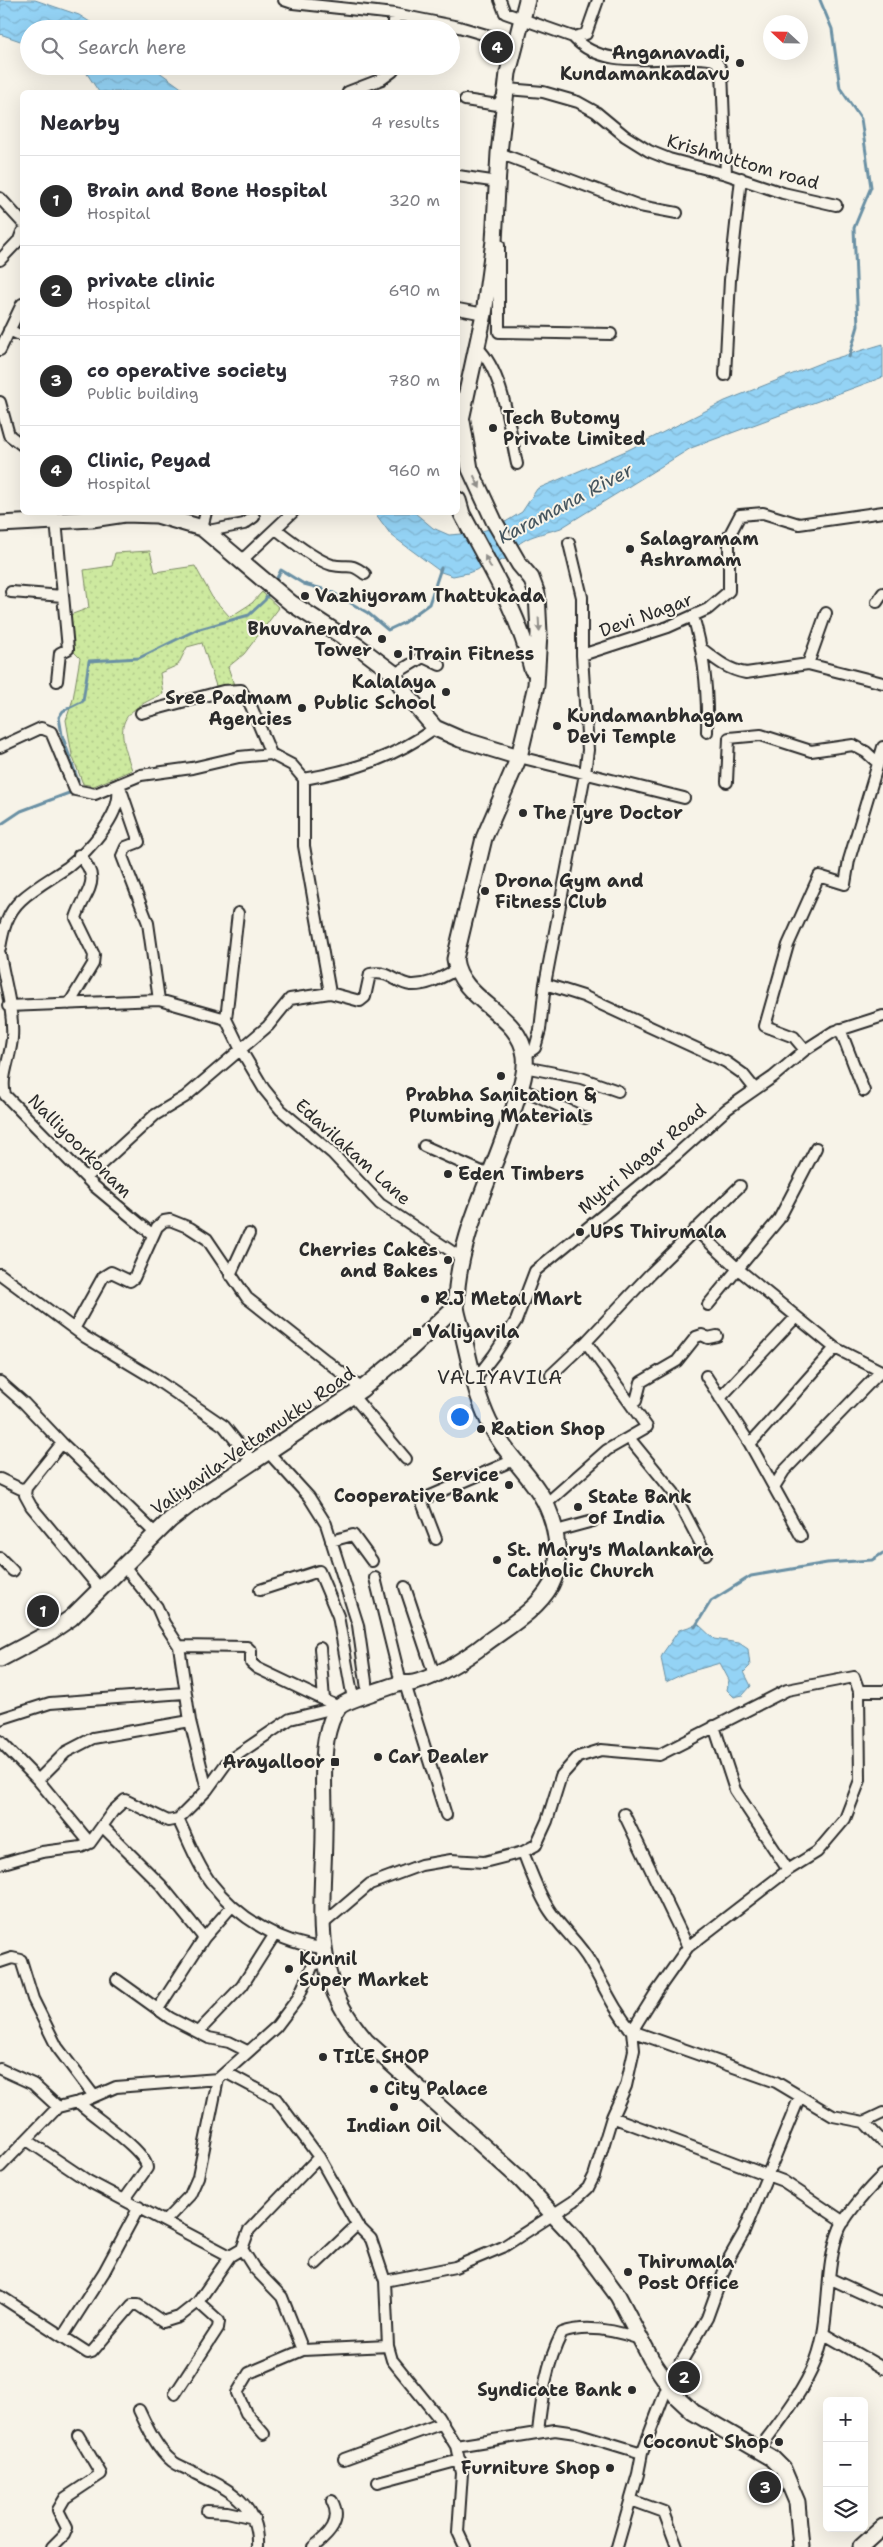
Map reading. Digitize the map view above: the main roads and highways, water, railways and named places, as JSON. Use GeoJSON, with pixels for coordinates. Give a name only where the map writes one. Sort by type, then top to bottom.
{"type":"FeatureCollection","features":[{"type":"Feature","properties":{"kind":"main road"},"geometry":{"type":"LineString","coordinates":[[527,0],[514,43],[508,73],[508,89],[499,153],[494,241],[484,314],[460,427],[470,469],[519,564],[531,578],[537,594],[540,633],[536,685],[519,757],[484,838],[455,959],[456,970],[465,984],[512,1029],[520,1041],[524,1061],[520,1088],[463,1259],[456,1306],[474,1381],[489,1422],[514,1460],[533,1480],[547,1503],[556,1531],[558,1555],[552,1582],[545,1593],[530,1610],[472,1654],[434,1674],[361,1697],[339,1707],[333,1717],[326,1741],[323,1924],[325,1954],[334,1993],[347,2018],[366,2041],[520,2179],[576,2239],[618,2296],[640,2339],[668,2385],[693,2412],[759,2449],[783,2469],[796,2502],[801,2547]]}},
{"type":"Feature","properties":{"kind":"main road"},"geometry":{"type":"LineString","coordinates":[[460,507],[525,637],[536,685]]}},
{"type":"Feature","properties":{"kind":"main road"},"geometry":{"type":"LineString","coordinates":[[0,524],[109,515]]}},
{"type":"Feature","properties":{"kind":"main road"},"geometry":{"type":"LineString","coordinates":[[157,515],[205,529],[272,588],[359,646],[393,674],[410,699],[435,728],[460,739],[519,757]]}},
{"type":"Feature","properties":{"kind":"main road","name":"Valiyavila-Vettamukku Road"},"geometry":{"type":"LineString","coordinates":[[0,1659],[60,1626],[101,1590],[155,1532],[200,1497],[357,1392],[409,1350],[456,1306]]}},
{"type":"Feature","properties":{"kind":"main road"},"geometry":{"type":"LineString","coordinates":[[861,2547],[883,2527]]}},
{"type":"Feature","properties":{"kind":"water"},"geometry":{"type":"Polygon","coordinates":[[[0,0],[35,0],[79,15],[87,20],[20,20],[20,41],[0,34],[0,0]]]}},
{"type":"Feature","properties":{"kind":"water"},"geometry":{"type":"Polygon","coordinates":[[[88,75],[163,75],[184,90],[98,90],[88,75]]]}},
{"type":"Feature","properties":{"kind":"water","name":"Karamana River"},"geometry":{"type":"Polygon","coordinates":[[[883,344],[883,377],[691,448],[561,528],[530,537],[518,545],[508,558],[468,573],[453,576],[441,572],[391,535],[376,515],[417,515],[433,528],[449,535],[474,533],[497,527],[522,512],[537,489],[628,450],[725,401],[823,362],[883,344]]]}},
{"type":"Feature","properties":{"kind":"water"},"geometry":{"type":"Polygon","coordinates":[[[698,1624],[714,1639],[739,1643],[748,1649],[750,1666],[744,1672],[751,1686],[743,1695],[734,1697],[727,1690],[729,1680],[720,1663],[685,1673],[666,1682],[661,1658],[663,1653],[679,1630],[698,1624]]]}},
{"type":"Feature","properties":{"kind":"waterway"},"geometry":{"type":"LineString","coordinates":[[820,0],[832,29],[840,88],[861,119],[871,187],[854,228],[858,326],[849,357]]}},
{"type":"Feature","properties":{"kind":"waterway"},"geometry":{"type":"LineString","coordinates":[[275,582],[281,570],[304,584],[330,591],[368,613],[388,630],[403,623],[429,604],[441,568]]}},
{"type":"Feature","properties":{"kind":"waterway"},"geometry":{"type":"LineString","coordinates":[[78,781],[62,735],[59,717],[63,711],[83,701],[89,661],[139,658],[196,630],[249,615],[265,600],[269,592]]}},
{"type":"Feature","properties":{"kind":"waterway"},"geometry":{"type":"LineString","coordinates":[[14,746],[43,733]]}},
{"type":"Feature","properties":{"kind":"waterway"},"geometry":{"type":"LineString","coordinates":[[0,825],[21,811],[69,793]]}},
{"type":"Feature","properties":{"kind":"waterway"},"geometry":{"type":"LineString","coordinates":[[695,1627],[711,1601],[751,1576],[827,1563],[872,1560],[883,1553]]}},
{"type":"Feature","properties":{"kind":"place","name":"Clinic, Peyad"},"geometry":{"type":"Point","coordinates":[497,47]}},
{"type":"Feature","properties":{"kind":"place","name":"Anganavadi, Kundamankadavu"},"geometry":{"type":"Point","coordinates":[740,63]}},
{"type":"Feature","properties":{"kind":"place","name":"Tech Butomy Private Limited"},"geometry":{"type":"Point","coordinates":[493,428]}},
{"type":"Feature","properties":{"kind":"place","name":"Salagramam Ashramam"},"geometry":{"type":"Point","coordinates":[630,549]}},
{"type":"Feature","properties":{"kind":"place","name":"Vazhiyoram Thattukada"},"geometry":{"type":"Point","coordinates":[305,596]}},
{"type":"Feature","properties":{"kind":"place","name":"Bhuvanendra Tower"},"geometry":{"type":"Point","coordinates":[382,639]}},
{"type":"Feature","properties":{"kind":"place","name":"iTrain Fitness"},"geometry":{"type":"Point","coordinates":[398,654]}},
{"type":"Feature","properties":{"kind":"place","name":"Kalalaya Public School"},"geometry":{"type":"Point","coordinates":[446,692]}},
{"type":"Feature","properties":{"kind":"place","name":"Sree Padmam Agencies"},"geometry":{"type":"Point","coordinates":[302,708]}},
{"type":"Feature","properties":{"kind":"place","name":"Kundamanbhagam Devi Temple"},"geometry":{"type":"Point","coordinates":[557,726]}},
{"type":"Feature","properties":{"kind":"place","name":"The Tyre Doctor"},"geometry":{"type":"Point","coordinates":[523,813]}},
{"type":"Feature","properties":{"kind":"place","name":"Drona Gym and Fitness Club"},"geometry":{"type":"Point","coordinates":[485,891]}},
{"type":"Feature","properties":{"kind":"place","name":"Prabha Sanitation & Plumbing Materials"},"geometry":{"type":"Point","coordinates":[501,1076]}},
{"type":"Feature","properties":{"kind":"place","name":"Eden Timbers"},"geometry":{"type":"Point","coordinates":[448,1174]}},
{"type":"Feature","properties":{"kind":"place","name":"UPS Thirumala"},"geometry":{"type":"Point","coordinates":[580,1232]}},
{"type":"Feature","properties":{"kind":"place","name":"Cherries Cakes and Bakes"},"geometry":{"type":"Point","coordinates":[448,1260]}},
{"type":"Feature","properties":{"kind":"place","name":"R.J Metal Mart"},"geometry":{"type":"Point","coordinates":[425,1299]}},
{"type":"Feature","properties":{"kind":"place","name":"Valiyavila"},"geometry":{"type":"Point","coordinates":[417,1332]}},
{"type":"Feature","properties":{"kind":"place","name":"Ration Shop"},"geometry":{"type":"Point","coordinates":[481,1429]}},
{"type":"Feature","properties":{"kind":"place","name":"Service Cooperative Bank"},"geometry":{"type":"Point","coordinates":[509,1485]}},
{"type":"Feature","properties":{"kind":"place","name":"State Bank of India"},"geometry":{"type":"Point","coordinates":[578,1507]}},
{"type":"Feature","properties":{"kind":"place","name":"St. Mary's Malankara Catholic Church"},"geometry":{"type":"Point","coordinates":[497,1560]}},
{"type":"Feature","properties":{"kind":"place","name":"Brain and Bone Hospital"},"geometry":{"type":"Point","coordinates":[43,1611]}},
{"type":"Feature","properties":{"kind":"place","name":"Car Dealer"},"geometry":{"type":"Point","coordinates":[378,1757]}},
{"type":"Feature","properties":{"kind":"place","name":"Arayalloor"},"geometry":{"type":"Point","coordinates":[335,1762]}},
{"type":"Feature","properties":{"kind":"place","name":"Kunnil Super Market"},"geometry":{"type":"Point","coordinates":[289,1969]}},
{"type":"Feature","properties":{"kind":"place","name":"TILE SHOP"},"geometry":{"type":"Point","coordinates":[323,2057]}},
{"type":"Feature","properties":{"kind":"place","name":"City Palace"},"geometry":{"type":"Point","coordinates":[374,2089]}},
{"type":"Feature","properties":{"kind":"place","name":"Indian Oil"},"geometry":{"type":"Point","coordinates":[394,2107]}},
{"type":"Feature","properties":{"kind":"place","name":"Thirumala Post Office"},"geometry":{"type":"Point","coordinates":[628,2272]}},
{"type":"Feature","properties":{"kind":"place","name":"private clinic"},"geometry":{"type":"Point","coordinates":[684,2377]}},
{"type":"Feature","properties":{"kind":"place","name":"Syndicate Bank"},"geometry":{"type":"Point","coordinates":[632,2390]}},
{"type":"Feature","properties":{"kind":"place","name":"Coconut Shop"},"geometry":{"type":"Point","coordinates":[779,2442]}},
{"type":"Feature","properties":{"kind":"place","name":"Furniture Shop"},"geometry":{"type":"Point","coordinates":[610,2468]}},
{"type":"Feature","properties":{"kind":"place","name":"co operative society"},"geometry":{"type":"Point","coordinates":[765,2487]}},
{"type":"Feature","properties":{"kind":"district","name":"VALIYAVILA"},"geometry":{"type":"Point","coordinates":[500,1377]}}]}
